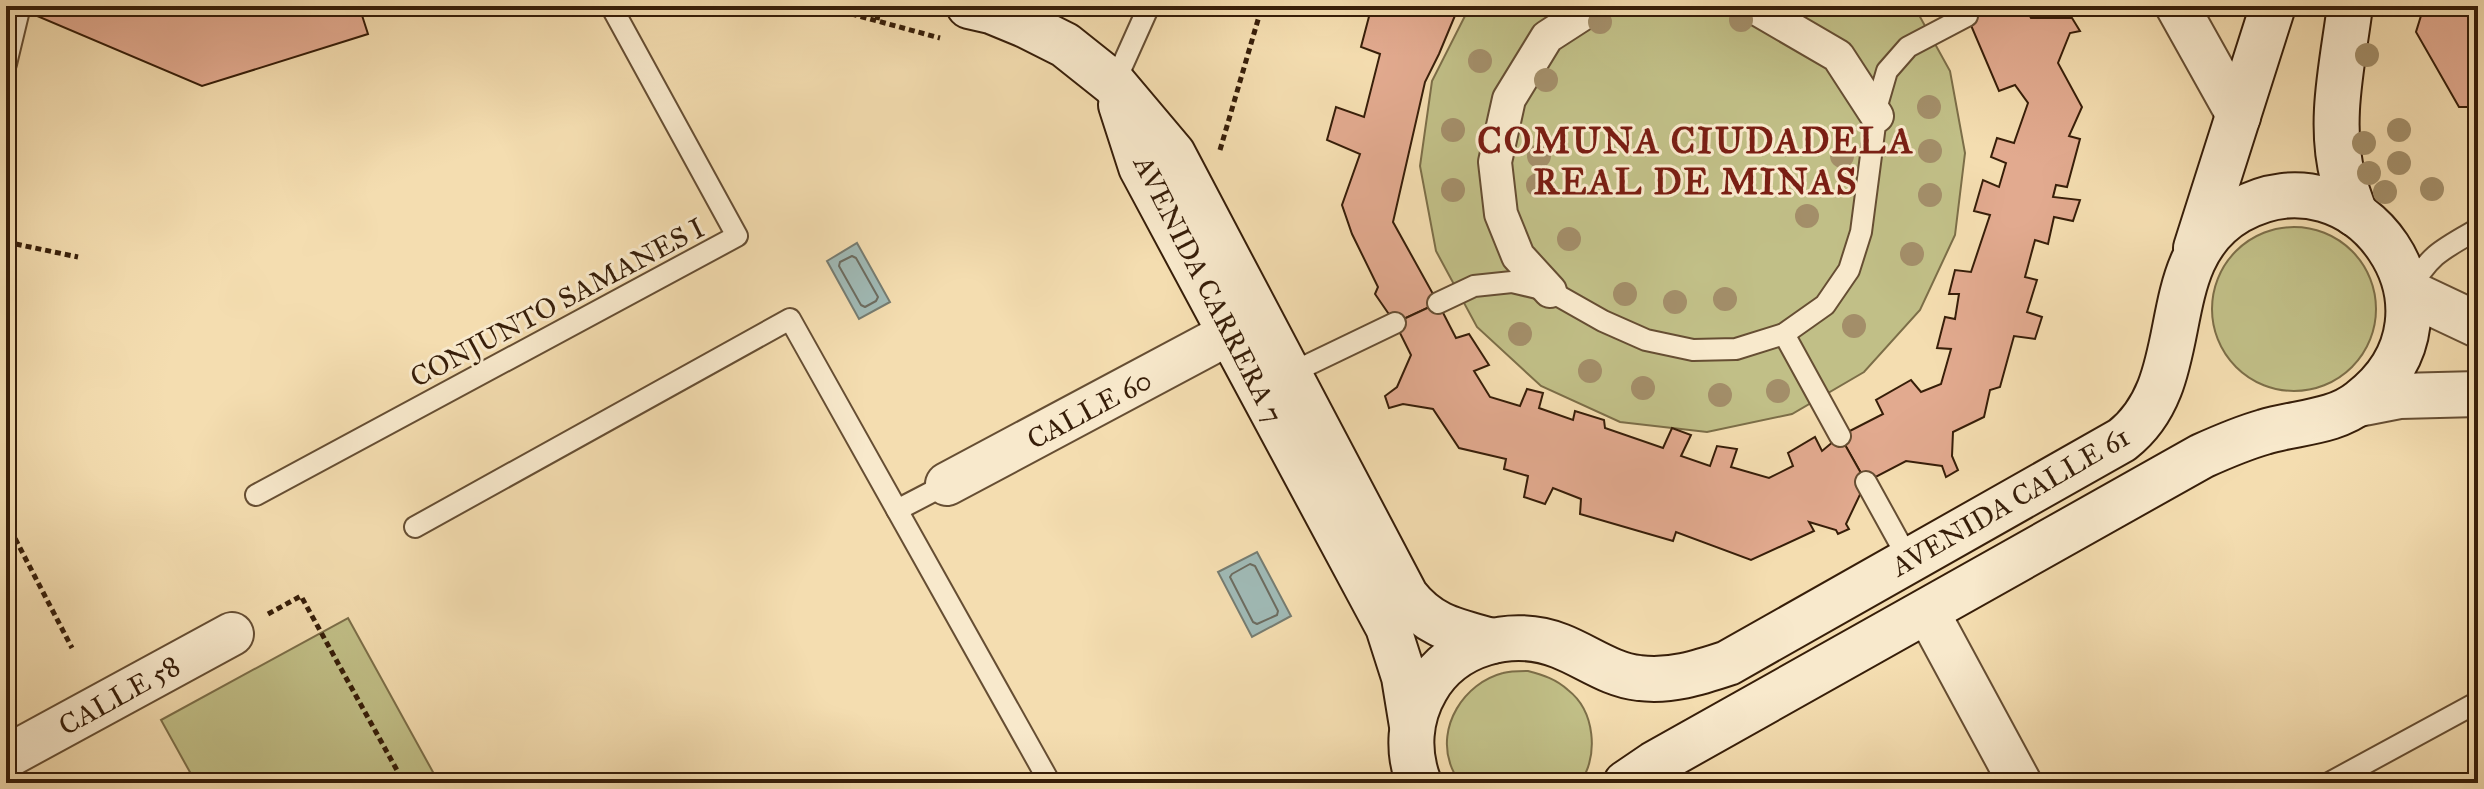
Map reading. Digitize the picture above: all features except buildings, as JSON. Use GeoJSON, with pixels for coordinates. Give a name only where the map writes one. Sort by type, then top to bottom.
{"type":"FeatureCollection","features":[{"type":"Feature","properties":{"kind":"main road"},"geometry":{"type":"LineString","coordinates":[[2192,260],[2273,6]]}},
{"type":"Feature","properties":{"kind":"main road"},"geometry":{"type":"LineString","coordinates":[[2350,6],[2336,112],[2337,145],[2343,178],[2355,214]]}},
{"type":"Feature","properties":{"kind":"main road"},"geometry":{"type":"LineString","coordinates":[[984,8],[1065,45],[1114,84]]}},
{"type":"Feature","properties":{"kind":"main road","name":"AVENIDA CARRERA 7"},"geometry":{"type":"LineString","coordinates":[[1114,84],[1141,167],[1388,627],[1404,677],[1412,726]]}},
{"type":"Feature","properties":{"kind":"main road","name":"AVENIDA CARRERA 7"},"geometry":{"type":"LineString","coordinates":[[1114,84],[1173,154],[1406,596],[1417,611],[1433,622],[1492,641]]}},
{"type":"Feature","properties":{"kind":"main road","name":"AVENIDA CALLE 61"},"geometry":{"type":"LineString","coordinates":[[1419,783],[1411,749],[1412,726],[1423,696],[1439,671],[1454,658],[1492,641],[1513,637],[1545,641],[1604,668],[1635,678],[1683,677],[1728,663],[2122,440],[2136,430],[2152,408],[2166,375],[2181,296],[2192,260],[2204,241],[2237,212],[2258,202],[2283,197],[2309,197],[2333,203],[2355,214],[2383,238],[2402,270],[2408,292],[2408,325],[2400,354],[2383,382],[2359,404],[2326,419],[2266,431],[2202,456],[1654,764],[1626,783]]}},
{"type":"Feature","properties":{"kind":"main road"},"geometry":{"type":"LineString","coordinates":[[2408,292],[2478,325]]}},
{"type":"Feature","properties":{"kind":"main road"},"geometry":{"type":"LineString","coordinates":[[2359,404],[2400,396],[2478,394]]}},
{"type":"Feature","properties":{"kind":"street"},"geometry":{"type":"LineString","coordinates":[[1550,291],[1518,256],[1501,214],[1495,162],[1509,99],[1547,37],[1595,6]]}},
{"type":"Feature","properties":{"kind":"street"},"geometry":{"type":"LineString","coordinates":[[1752,6],[1838,56],[1877,116]]}},
{"type":"Feature","properties":{"kind":"street"},"geometry":{"type":"LineString","coordinates":[[2177,6],[2239,117]]}},
{"type":"Feature","properties":{"kind":"street","name":"CALLE 60"},"geometry":{"type":"LineString","coordinates":[[947,484],[1230,333]]}},
{"type":"Feature","properties":{"kind":"street"},"geometry":{"type":"LineString","coordinates":[[1927,611],[2020,783]]}},
{"type":"Feature","properties":{"kind":"street","name":"CALLE 58"},"geometry":{"type":"LineString","coordinates":[[6,757],[232,634]]}},
{"type":"Feature","properties":{"kind":"lane"},"geometry":{"type":"LineString","coordinates":[[6,64],[20,6]]}},
{"type":"Feature","properties":{"kind":"lane","name":"CONJUNTO SAMANES I"},"geometry":{"type":"LineString","coordinates":[[256,495],[737,236],[611,6]]}},
{"type":"Feature","properties":{"kind":"lane"},"geometry":{"type":"LineString","coordinates":[[1114,84],[1149,6]]}},
{"type":"Feature","properties":{"kind":"lane"},"geometry":{"type":"LineString","coordinates":[[1438,303],[1474,286],[1512,282],[1550,291],[1603,321],[1646,340],[1693,350],[1736,349],[1784,334],[1825,305],[1849,270],[1861,232],[1877,116],[1887,71],[1908,47],[1967,16]]}},
{"type":"Feature","properties":{"kind":"lane"},"geometry":{"type":"LineString","coordinates":[[2408,292],[2421,269],[2435,254],[2478,229]]}},
{"type":"Feature","properties":{"kind":"lane"},"geometry":{"type":"LineString","coordinates":[[415,527],[790,319],[1050,783]]}},
{"type":"Feature","properties":{"kind":"lane"},"geometry":{"type":"LineString","coordinates":[[1289,374],[1395,323]]}},
{"type":"Feature","properties":{"kind":"lane"},"geometry":{"type":"LineString","coordinates":[[1784,334],[1840,436]]}},
{"type":"Feature","properties":{"kind":"lane"},"geometry":{"type":"LineString","coordinates":[[1866,482],[1909,560]]}},
{"type":"Feature","properties":{"kind":"lane"},"geometry":{"type":"LineString","coordinates":[[897,510],[947,484]]}},
{"type":"Feature","properties":{"kind":"lane"},"geometry":{"type":"LineString","coordinates":[[2329,783],[2478,702]]}},
{"type":"Feature","properties":{"kind":"path"},"geometry":{"type":"LineString","coordinates":[[822,6],[877,20],[880,6]]}},
{"type":"Feature","properties":{"kind":"path"},"geometry":{"type":"LineString","coordinates":[[1218,155],[1262,6]]}},
{"type":"Feature","properties":{"kind":"path"},"geometry":{"type":"LineString","coordinates":[[6,242],[78,257]]}},
{"type":"Feature","properties":{"kind":"path"},"geometry":{"type":"LineString","coordinates":[[6,521],[72,648]]}},
{"type":"Feature","properties":{"kind":"path"},"geometry":{"type":"LineString","coordinates":[[232,634],[301,596],[404,783]]}},
{"type":"Feature","properties":{"kind":"shaded area"},"geometry":{"type":"Polygon","coordinates":[[[1470,6],[1914,6],[1950,71],[1965,153],[1955,235],[1920,310],[1864,372],[1792,414],[1707,432],[1620,422],[1541,386],[1477,327],[1436,251],[1420,166],[1432,81],[1470,6]]]}},
{"type":"Feature","properties":{"kind":"shaded area"},"geometry":{"type":"Polygon","coordinates":[[[2294,227],[2325,233],[2352,251],[2370,278],[2376,309],[2370,340],[2352,367],[2325,385],[2294,391],[2263,385],[2236,367],[2218,340],[2212,309],[2218,278],[2236,251],[2263,233],[2294,227]]]}},
{"type":"Feature","properties":{"kind":"shaded area"},"geometry":{"type":"Polygon","coordinates":[[[348,618],[439,783],[196,783],[161,720],[348,618]]]}},
{"type":"Feature","properties":{"kind":"shaded area"},"geometry":{"type":"Polygon","coordinates":[[[1528,671],[1559,683],[1584,709],[1589,721],[1592,747],[1580,783],[1460,783],[1447,751],[1447,736],[1457,709],[1476,686],[1489,678],[1506,672],[1528,671]]]}},
{"type":"Feature","properties":{"kind":"water"},"geometry":{"type":"Polygon","coordinates":[[[857,243],[890,302],[859,319],[827,261],[857,243]]]}},
{"type":"Feature","properties":{"kind":"water"},"geometry":{"type":"Polygon","coordinates":[[[1257,552],[1291,616],[1252,637],[1218,572],[1257,552]]]}},
{"type":"Feature","properties":{"kind":"district","name":"COMUNA CIUDADELA REAL DE MINAS"},"geometry":{"type":"Point","coordinates":[1696,160]}}]}
